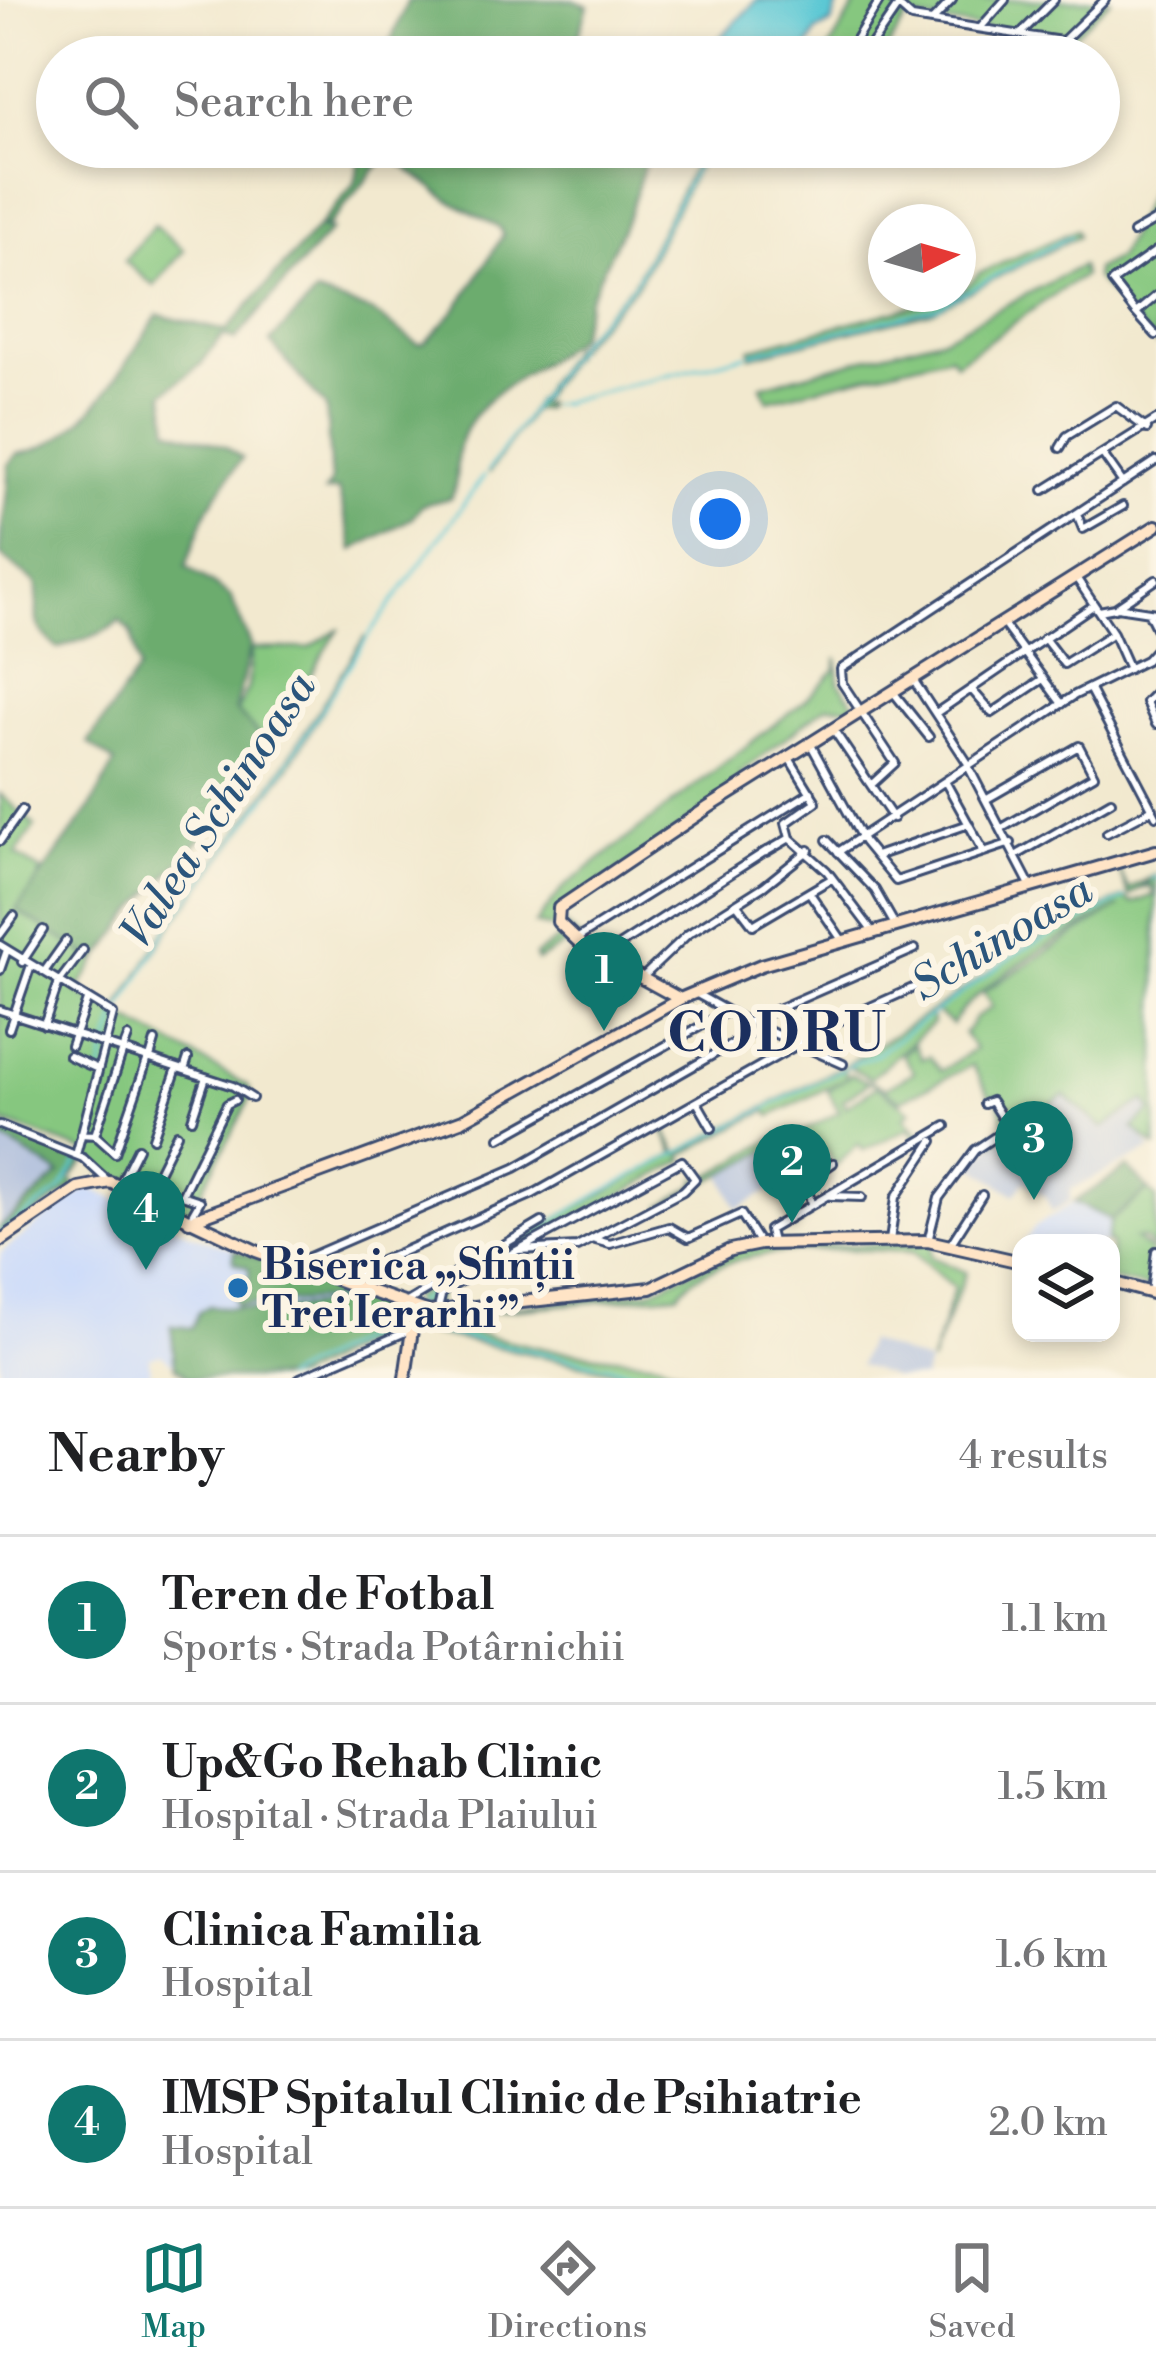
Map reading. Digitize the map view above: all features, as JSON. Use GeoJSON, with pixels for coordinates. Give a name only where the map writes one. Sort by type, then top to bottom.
{"type":"FeatureCollection","features":[{"type":"Feature","properties":{"kind":"street"},"geometry":{"type":"LineString","coordinates":[[857,36],[880,0]]}},
{"type":"Feature","properties":{"kind":"street"},"geometry":{"type":"LineString","coordinates":[[933,20],[952,0]]}},
{"type":"Feature","properties":{"kind":"street"},"geometry":{"type":"LineString","coordinates":[[982,26],[1005,0]]}},
{"type":"Feature","properties":{"kind":"street"},"geometry":{"type":"LineString","coordinates":[[1022,32],[1054,0]]}},
{"type":"Feature","properties":{"kind":"street"},"geometry":{"type":"LineString","coordinates":[[1071,36],[1105,0]]}},
{"type":"Feature","properties":{"kind":"street"},"geometry":{"type":"LineString","coordinates":[[876,36],[897,2],[910,17],[1044,36]]}},
{"type":"Feature","properties":{"kind":"street"},"geometry":{"type":"LineString","coordinates":[[1133,233],[1156,220]]}},
{"type":"Feature","properties":{"kind":"street"},"geometry":{"type":"LineString","coordinates":[[1156,251],[1112,284],[1156,335]]}},
{"type":"Feature","properties":{"kind":"street"},"geometry":{"type":"LineString","coordinates":[[1136,313],[1156,296]]}},
{"type":"Feature","properties":{"kind":"street"},"geometry":{"type":"LineString","coordinates":[[1060,448],[1067,436],[1116,406],[1147,429]]}},
{"type":"Feature","properties":{"kind":"street"},"geometry":{"type":"LineString","coordinates":[[1044,490],[1156,421]]}},
{"type":"Feature","properties":{"kind":"street"},"geometry":{"type":"LineString","coordinates":[[1104,456],[1123,483]]}},
{"type":"Feature","properties":{"kind":"street"},"geometry":{"type":"LineString","coordinates":[[871,785],[896,765],[840,680],[842,669],[987,578],[1156,461]]}},
{"type":"Feature","properties":{"kind":"street"},"geometry":{"type":"LineString","coordinates":[[1077,513],[1083,529],[1123,506]]}},
{"type":"Feature","properties":{"kind":"street"},"geometry":{"type":"LineString","coordinates":[[680,999],[574,940],[557,920],[563,904],[1156,526]]}},
{"type":"Feature","properties":{"kind":"street"},"geometry":{"type":"LineString","coordinates":[[1075,577],[1113,633],[1129,669]]}},
{"type":"Feature","properties":{"kind":"street"},"geometry":{"type":"LineString","coordinates":[[1117,607],[1156,580]]}},
{"type":"Feature","properties":{"kind":"street"},"geometry":{"type":"LineString","coordinates":[[936,712],[1097,608],[1152,612],[1156,628]]}},
{"type":"Feature","properties":{"kind":"street"},"geometry":{"type":"LineString","coordinates":[[1001,622],[1062,704]]}},
{"type":"Feature","properties":{"kind":"street"},"geometry":{"type":"LineString","coordinates":[[1044,638],[1066,664],[1113,633]]}},
{"type":"Feature","properties":{"kind":"street"},"geometry":{"type":"LineString","coordinates":[[838,852],[1062,704],[1129,669],[1156,649]]}},
{"type":"Feature","properties":{"kind":"street"},"geometry":{"type":"LineString","coordinates":[[912,678],[969,765],[1032,889]]}},
{"type":"Feature","properties":{"kind":"street"},"geometry":{"type":"LineString","coordinates":[[972,690],[992,713],[1043,679]]}},
{"type":"Feature","properties":{"kind":"street"},"geometry":{"type":"LineString","coordinates":[[1092,689],[1152,798],[1154,813],[1107,833]]}},
{"type":"Feature","properties":{"kind":"street"},"geometry":{"type":"LineString","coordinates":[[893,691],[929,737]]}},
{"type":"Feature","properties":{"kind":"street"},"geometry":{"type":"LineString","coordinates":[[1156,692],[1146,705],[1156,724]]}},
{"type":"Feature","properties":{"kind":"street"},"geometry":{"type":"LineString","coordinates":[[833,729],[893,818]]}},
{"type":"Feature","properties":{"kind":"street"},"geometry":{"type":"LineString","coordinates":[[810,743],[875,857],[901,882],[1010,843]]}},
{"type":"Feature","properties":{"kind":"street"},"geometry":{"type":"LineString","coordinates":[[987,799],[1080,746],[1094,775],[1002,828]]}},
{"type":"Feature","properties":{"kind":"street"},"geometry":{"type":"LineString","coordinates":[[789,757],[815,804],[785,825],[790,838],[808,850],[873,932]]}},
{"type":"Feature","properties":{"kind":"street"},"geometry":{"type":"LineString","coordinates":[[946,783],[984,852]]}},
{"type":"Feature","properties":{"kind":"street"},"geometry":{"type":"LineString","coordinates":[[574,940],[811,792]]}},
{"type":"Feature","properties":{"kind":"street"},"geometry":{"type":"LineString","coordinates":[[1017,855],[1111,801]]}},
{"type":"Feature","properties":{"kind":"street"},"geometry":{"type":"LineString","coordinates":[[0,841],[22,810]]}},
{"type":"Feature","properties":{"kind":"street"},"geometry":{"type":"LineString","coordinates":[[875,857],[969,824]]}},
{"type":"Feature","properties":{"kind":"street"},"geometry":{"type":"LineString","coordinates":[[603,956],[790,838]]}},
{"type":"Feature","properties":{"kind":"street"},"geometry":{"type":"LineString","coordinates":[[827,840],[875,890],[895,925]]}},
{"type":"Feature","properties":{"kind":"street"},"geometry":{"type":"LineString","coordinates":[[644,976],[688,934],[808,850]]}},
{"type":"Feature","properties":{"kind":"street"},"geometry":{"type":"LineString","coordinates":[[189,1221],[463,1120],[680,999],[761,965],[1156,851]]}},
{"type":"Feature","properties":{"kind":"street"},"geometry":{"type":"LineString","coordinates":[[737,904],[753,925],[831,879]]}},
{"type":"Feature","properties":{"kind":"street"},"geometry":{"type":"LineString","coordinates":[[808,892],[844,943]]}},
{"type":"Feature","properties":{"kind":"street"},"geometry":{"type":"LineString","coordinates":[[0,934],[14,916]]}},
{"type":"Feature","properties":{"kind":"street"},"geometry":{"type":"LineString","coordinates":[[9,1029],[26,965],[43,930]]}},
{"type":"Feature","properties":{"kind":"street"},"geometry":{"type":"LineString","coordinates":[[44,972],[66,941]]}},
{"type":"Feature","properties":{"kind":"street"},"geometry":{"type":"LineString","coordinates":[[0,970],[3,948],[114,1016],[76,1155]]}},
{"type":"Feature","properties":{"kind":"street"},"geometry":{"type":"LineString","coordinates":[[748,1022],[915,949]]}},
{"type":"Feature","properties":{"kind":"street"},"geometry":{"type":"LineString","coordinates":[[44,1025],[59,982],[83,950]]}},
{"type":"Feature","properties":{"kind":"street"},"geometry":{"type":"LineString","coordinates":[[344,1284],[362,1270],[533,1194],[796,1042],[915,987]]}},
{"type":"Feature","properties":{"kind":"street"},"geometry":{"type":"LineString","coordinates":[[695,993],[726,1012],[843,1064]]}},
{"type":"Feature","properties":{"kind":"street"},"geometry":{"type":"LineString","coordinates":[[71,1046],[87,1000]]}},
{"type":"Feature","properties":{"kind":"street"},"geometry":{"type":"LineString","coordinates":[[0,1010],[232,1086],[252,1098]]}},
{"type":"Feature","properties":{"kind":"street"},"geometry":{"type":"LineString","coordinates":[[500,1138],[726,1012]]}},
{"type":"Feature","properties":{"kind":"street"},"geometry":{"type":"LineString","coordinates":[[292,1265],[514,1168],[760,1028]]}},
{"type":"Feature","properties":{"kind":"street"},"geometry":{"type":"LineString","coordinates":[[95,1135],[128,1037]]}},
{"type":"Feature","properties":{"kind":"street"},"geometry":{"type":"LineString","coordinates":[[81,1134],[95,1135],[115,1153],[155,1041]]}},
{"type":"Feature","properties":{"kind":"street"},"geometry":{"type":"LineString","coordinates":[[69,1056],[98,1069]]}},
{"type":"Feature","properties":{"kind":"street"},"geometry":{"type":"LineString","coordinates":[[153,1138],[188,1058]]}},
{"type":"Feature","properties":{"kind":"street"},"geometry":{"type":"LineString","coordinates":[[192,1119],[206,1077]]}},
{"type":"Feature","properties":{"kind":"street"},"geometry":{"type":"LineString","coordinates":[[182,1195],[231,1098],[232,1086]]}},
{"type":"Feature","properties":{"kind":"street"},"geometry":{"type":"LineString","coordinates":[[928,1241],[939,1198],[979,1147],[1007,1128],[991,1101],[984,1104]]}},
{"type":"Feature","properties":{"kind":"street"},"geometry":{"type":"LineString","coordinates":[[697,1102],[712,1128]]}},
{"type":"Feature","properties":{"kind":"street"},"geometry":{"type":"LineString","coordinates":[[0,1125],[76,1155],[114,1184],[189,1221],[423,1313],[651,1288],[730,1250],[760,1244],[928,1241],[1012,1260]]}},
{"type":"Feature","properties":{"kind":"street"},"geometry":{"type":"LineString","coordinates":[[774,1243],[769,1230],[946,1126]]}},
{"type":"Feature","properties":{"kind":"street"},"geometry":{"type":"LineString","coordinates":[[145,1198],[177,1134]]}},
{"type":"Feature","properties":{"kind":"street"},"geometry":{"type":"LineString","coordinates":[[890,1241],[896,1197],[933,1141]]}},
{"type":"Feature","properties":{"kind":"street"},"geometry":{"type":"LineString","coordinates":[[0,1241],[78,1188],[114,1184],[138,1148]]}},
{"type":"Feature","properties":{"kind":"street"},"geometry":{"type":"LineString","coordinates":[[402,1377],[423,1313],[442,1292],[518,1250],[682,1161],[694,1185],[567,1249],[518,1250]]}},
{"type":"Feature","properties":{"kind":"street"},"geometry":{"type":"LineString","coordinates":[[811,1205],[807,1181],[833,1163]]}},
{"type":"Feature","properties":{"kind":"street"},"geometry":{"type":"LineString","coordinates":[[170,1200],[182,1195],[200,1201],[189,1221]]}},
{"type":"Feature","properties":{"kind":"street"},"geometry":{"type":"LineString","coordinates":[[827,1195],[862,1197]]}},
{"type":"Feature","properties":{"kind":"street"},"geometry":{"type":"LineString","coordinates":[[950,1245],[982,1195]]}},
{"type":"Feature","properties":{"kind":"street"},"geometry":{"type":"LineString","coordinates":[[592,1239],[610,1244],[669,1227],[688,1238],[741,1214],[760,1244]]}},
{"type":"Feature","properties":{"kind":"street"},"geometry":{"type":"LineString","coordinates":[[300,1378],[423,1313],[542,1222]]}},
{"type":"Feature","properties":{"kind":"street"},"geometry":{"type":"LineString","coordinates":[[1120,1284],[1154,1293],[1156,1251]]}},
{"type":"Feature","properties":{"kind":"shaded area"},"geometry":{"type":"Polygon","coordinates":[[[1064,1095],[1088,1118],[1126,1112],[1145,1100],[1153,1111],[1134,1128],[1152,1149],[1070,1190],[1070,1200],[1052,1212],[1045,1196],[1025,1181],[1015,1195],[972,1165],[1018,1122],[1064,1095]]]}},
{"type":"Feature","properties":{"kind":"shaded area"},"geometry":{"type":"Polygon","coordinates":[[[0,1137],[60,1174],[0,1228],[0,1137]]]}},
{"type":"Feature","properties":{"kind":"shaded area"},"geometry":{"type":"Polygon","coordinates":[[[777,1145],[788,1163],[773,1173],[779,1185],[737,1209],[722,1175],[777,1145]]]}},
{"type":"Feature","properties":{"kind":"shaded area"},"geometry":{"type":"Polygon","coordinates":[[[88,1187],[203,1239],[362,1292],[366,1334],[189,1378],[161,1354],[149,1358],[150,1372],[139,1378],[0,1378],[0,1253],[88,1187]]]}},
{"type":"Feature","properties":{"kind":"shaded area"},"geometry":{"type":"Polygon","coordinates":[[[1074,1202],[1111,1221],[1107,1234],[1030,1234],[1074,1202]]]}},
{"type":"Feature","properties":{"kind":"shaded area"},"geometry":{"type":"Polygon","coordinates":[[[867,1341],[928,1363],[924,1378],[895,1378],[859,1365],[867,1341]]]}},
{"type":"Feature","properties":{"kind":"green space"},"geometry":{"type":"Polygon","coordinates":[[[408,0],[573,0],[588,6],[579,36],[393,36],[408,0]]]}},
{"type":"Feature","properties":{"kind":"green space"},"geometry":{"type":"Polygon","coordinates":[[[859,0],[1110,0],[1073,36],[1031,36],[907,17],[895,36],[837,36],[859,0]]]}},
{"type":"Feature","properties":{"kind":"green space"},"geometry":{"type":"Polygon","coordinates":[[[358,168],[376,168],[328,226],[319,226],[355,183],[358,168]]]}},
{"type":"Feature","properties":{"kind":"green space"},"geometry":{"type":"Polygon","coordinates":[[[407,168],[643,168],[578,336],[481,407],[460,443],[451,498],[422,505],[412,518],[353,550],[338,490],[325,492],[331,483],[326,407],[270,342],[316,294],[371,311],[418,344],[424,343],[458,305],[503,235],[500,228],[449,200],[407,168]]]}},
{"type":"Feature","properties":{"kind":"green space"},"geometry":{"type":"Polygon","coordinates":[[[692,168],[697,168],[637,285],[580,343],[537,404],[546,404],[544,408],[532,410],[488,474],[569,351],[634,282],[692,168]]]}},
{"type":"Feature","properties":{"kind":"green space"},"geometry":{"type":"Polygon","coordinates":[[[1156,179],[1156,344],[1095,278],[1095,270],[1118,258],[1156,179]]]}},
{"type":"Feature","properties":{"kind":"green space"},"geometry":{"type":"Polygon","coordinates":[[[154,225],[184,250],[154,286],[124,261],[154,225]]]}},
{"type":"Feature","properties":{"kind":"green space"},"geometry":{"type":"Polygon","coordinates":[[[318,227],[331,230],[235,340],[223,335],[201,364],[164,393],[169,429],[225,446],[242,458],[208,508],[186,566],[230,596],[251,645],[235,710],[269,745],[239,798],[136,909],[97,961],[16,910],[90,808],[115,763],[88,743],[139,669],[131,632],[119,620],[58,649],[41,631],[36,618],[36,583],[0,555],[8,465],[17,454],[41,448],[82,420],[158,315],[226,331],[318,227]]]}},
{"type":"Feature","properties":{"kind":"green space"},"geometry":{"type":"Polygon","coordinates":[[[1076,230],[1078,236],[976,288],[980,273],[1076,230]]]}},
{"type":"Feature","properties":{"kind":"green space"},"geometry":{"type":"Polygon","coordinates":[[[1081,266],[1083,276],[955,363],[950,355],[768,400],[761,386],[944,337],[1081,266]]]}},
{"type":"Feature","properties":{"kind":"green space"},"geometry":{"type":"Polygon","coordinates":[[[890,312],[929,312],[751,356],[750,349],[890,312]]]}},
{"type":"Feature","properties":{"kind":"green space"},"geometry":{"type":"Polygon","coordinates":[[[340,628],[269,745],[236,713],[248,687],[252,649],[309,648],[340,628]]]}},
{"type":"Feature","properties":{"kind":"green space"},"geometry":{"type":"Polygon","coordinates":[[[365,636],[291,764],[173,924],[116,1013],[166,929],[263,798],[365,636]]]}},
{"type":"Feature","properties":{"kind":"green space"},"geometry":{"type":"Polygon","coordinates":[[[837,657],[839,683],[857,707],[827,706],[740,773],[746,782],[554,916],[605,960],[564,945],[537,961],[535,956],[561,937],[556,929],[535,924],[563,888],[806,700],[836,669],[837,657]]]}},
{"type":"Feature","properties":{"kind":"green space"},"geometry":{"type":"Polygon","coordinates":[[[0,794],[35,826],[16,854],[43,872],[39,875],[83,954],[97,961],[77,992],[247,1085],[252,1095],[188,1216],[104,1171],[82,1150],[0,1121],[0,794]]]}},
{"type":"Feature","properties":{"kind":"green space"},"geometry":{"type":"Polygon","coordinates":[[[1118,867],[1128,889],[1156,875],[1156,1147],[1133,1128],[1152,1111],[1145,1100],[1103,1128],[1064,1095],[993,1145],[1007,1131],[996,1095],[990,1097],[972,1065],[901,1100],[870,1081],[885,1088],[914,1072],[902,1054],[914,1044],[922,1059],[929,1056],[941,1071],[975,1049],[964,1034],[976,1017],[992,1007],[983,992],[1120,906],[1003,975],[964,1008],[952,1024],[933,1010],[1046,934],[1123,898],[1133,903],[1154,895],[1151,886],[1144,888],[1152,879],[1129,896],[1118,867]]]}},
{"type":"Feature","properties":{"kind":"green space"},"geometry":{"type":"Polygon","coordinates":[[[930,1012],[933,1023],[871,1078],[846,1065],[930,1012]]]}},
{"type":"Feature","properties":{"kind":"green space"},"geometry":{"type":"Polygon","coordinates":[[[843,1066],[847,1078],[771,1116],[766,1111],[682,1155],[685,1160],[440,1292],[434,1308],[414,1306],[411,1298],[675,1154],[661,1124],[678,1153],[843,1066]]]}},
{"type":"Feature","properties":{"kind":"green space"},"geometry":{"type":"Polygon","coordinates":[[[851,1074],[869,1082],[842,1101],[845,1107],[877,1086],[911,1111],[904,1117],[923,1137],[916,1139],[910,1128],[863,1150],[859,1144],[836,1165],[824,1149],[795,1167],[776,1146],[660,1207],[695,1185],[697,1178],[701,1181],[773,1139],[777,1145],[839,1112],[828,1091],[851,1074]]]}},
{"type":"Feature","properties":{"kind":"green space"},"geometry":{"type":"Polygon","coordinates":[[[0,1126],[85,1162],[70,1179],[76,1186],[0,1239],[0,1228],[60,1174],[0,1137],[0,1126]]]}},
{"type":"Feature","properties":{"kind":"green space"},"geometry":{"type":"Polygon","coordinates":[[[1128,1167],[1149,1190],[1111,1220],[1074,1202],[1128,1167]]]}},
{"type":"Feature","properties":{"kind":"green space"},"geometry":{"type":"Polygon","coordinates":[[[1149,1190],[1156,1199],[1155,1249],[1144,1239],[1135,1239],[1151,1251],[1150,1288],[1120,1282],[1120,1234],[1108,1234],[1111,1220],[1149,1190]]]}},
{"type":"Feature","properties":{"kind":"green space"},"geometry":{"type":"Polygon","coordinates":[[[931,1243],[931,1257],[966,1272],[930,1364],[954,1288],[912,1252],[787,1252],[723,1265],[697,1277],[678,1294],[455,1315],[431,1324],[546,1349],[659,1362],[702,1378],[648,1378],[424,1332],[425,1326],[460,1313],[649,1291],[743,1248],[931,1243]]]}},
{"type":"Feature","properties":{"kind":"green space"},"geometry":{"type":"Polygon","coordinates":[[[234,1250],[362,1292],[362,1297],[237,1305],[233,1294],[248,1294],[249,1268],[233,1262],[234,1250]]]}},
{"type":"Feature","properties":{"kind":"green space"},"geometry":{"type":"Polygon","coordinates":[[[379,1298],[413,1309],[410,1328],[360,1345],[296,1378],[189,1378],[175,1367],[171,1326],[192,1328],[199,1312],[209,1306],[269,1310],[379,1298]]]}},
{"type":"Feature","properties":{"kind":"water"},"geometry":{"type":"Polygon","coordinates":[[[757,0],[839,0],[832,23],[814,36],[722,36],[757,0]]]}},
{"type":"Feature","properties":{"kind":"waterway","name":"Valea Schinoasa"},"geometry":{"type":"LineString","coordinates":[[488,471],[579,341],[635,283],[695,168]]}},
{"type":"Feature","properties":{"kind":"waterway"},"geometry":{"type":"LineString","coordinates":[[752,353],[937,307],[1071,236]]}},
{"type":"Feature","properties":{"kind":"waterway"},"geometry":{"type":"LineString","coordinates":[[550,405],[746,355]]}},
{"type":"Feature","properties":{"kind":"waterway","name":"Valea Schinoasa"},"geometry":{"type":"LineString","coordinates":[[369,635],[484,476]]}},
{"type":"Feature","properties":{"kind":"waterway","name":"Valea Schinoasa"},"geometry":{"type":"LineString","coordinates":[[118,1014],[170,925],[264,800],[367,638]]}},
{"type":"Feature","properties":{"kind":"waterway","name":"Schinoasa"},"geometry":{"type":"LineString","coordinates":[[1152,878],[1156,877]]}},
{"type":"Feature","properties":{"kind":"waterway","name":"Schinoasa"},"geometry":{"type":"LineString","coordinates":[[848,1066],[875,1055],[1019,952],[1125,898]]}},
{"type":"Feature","properties":{"kind":"waterway","name":"Valea Schinoasa"},"geometry":{"type":"LineString","coordinates":[[109,1044],[117,1017]]}},
{"type":"Feature","properties":{"kind":"waterway","name":"Valea Schinoasa"},"geometry":{"type":"LineString","coordinates":[[100,1075],[107,1049]]}},
{"type":"Feature","properties":{"kind":"waterway","name":"Schinoasa"},"geometry":{"type":"LineString","coordinates":[[415,1303],[602,1192],[844,1068]]}},
{"type":"Feature","properties":{"kind":"waterway","name":"Valea Schinoasa"},"geometry":{"type":"LineString","coordinates":[[0,1234],[61,1190],[78,1161]]}},
{"type":"Feature","properties":{"kind":"waterway","name":"Schinoasa"},"geometry":{"type":"LineString","coordinates":[[284,1378],[361,1339],[388,1333],[409,1312]]}},
{"type":"Feature","properties":{"kind":"waterway"},"geometry":{"type":"LineString","coordinates":[[432,1331],[669,1378]]}},
{"type":"Feature","properties":{"kind":"place","name":"Teren de Fotbal"},"geometry":{"type":"Point","coordinates":[604,1031]}},
{"type":"Feature","properties":{"kind":"place","name":"Clinica Familia"},"geometry":{"type":"Point","coordinates":[1034,1200]}},
{"type":"Feature","properties":{"kind":"place","name":"Up&Go Rehab Clinic"},"geometry":{"type":"Point","coordinates":[792,1223]}},
{"type":"Feature","properties":{"kind":"place","name":"IMSP Spitalul Clinic de Psihiatrie"},"geometry":{"type":"Point","coordinates":[146,1270]}},
{"type":"Feature","properties":{"kind":"place","name":"Biserica „Sfinții Trei Ierarhi”"},"geometry":{"type":"Point","coordinates":[238,1288]}},
{"type":"Feature","properties":{"kind":"district","name":"CODRU"},"geometry":{"type":"Point","coordinates":[778,1032]}}]}
